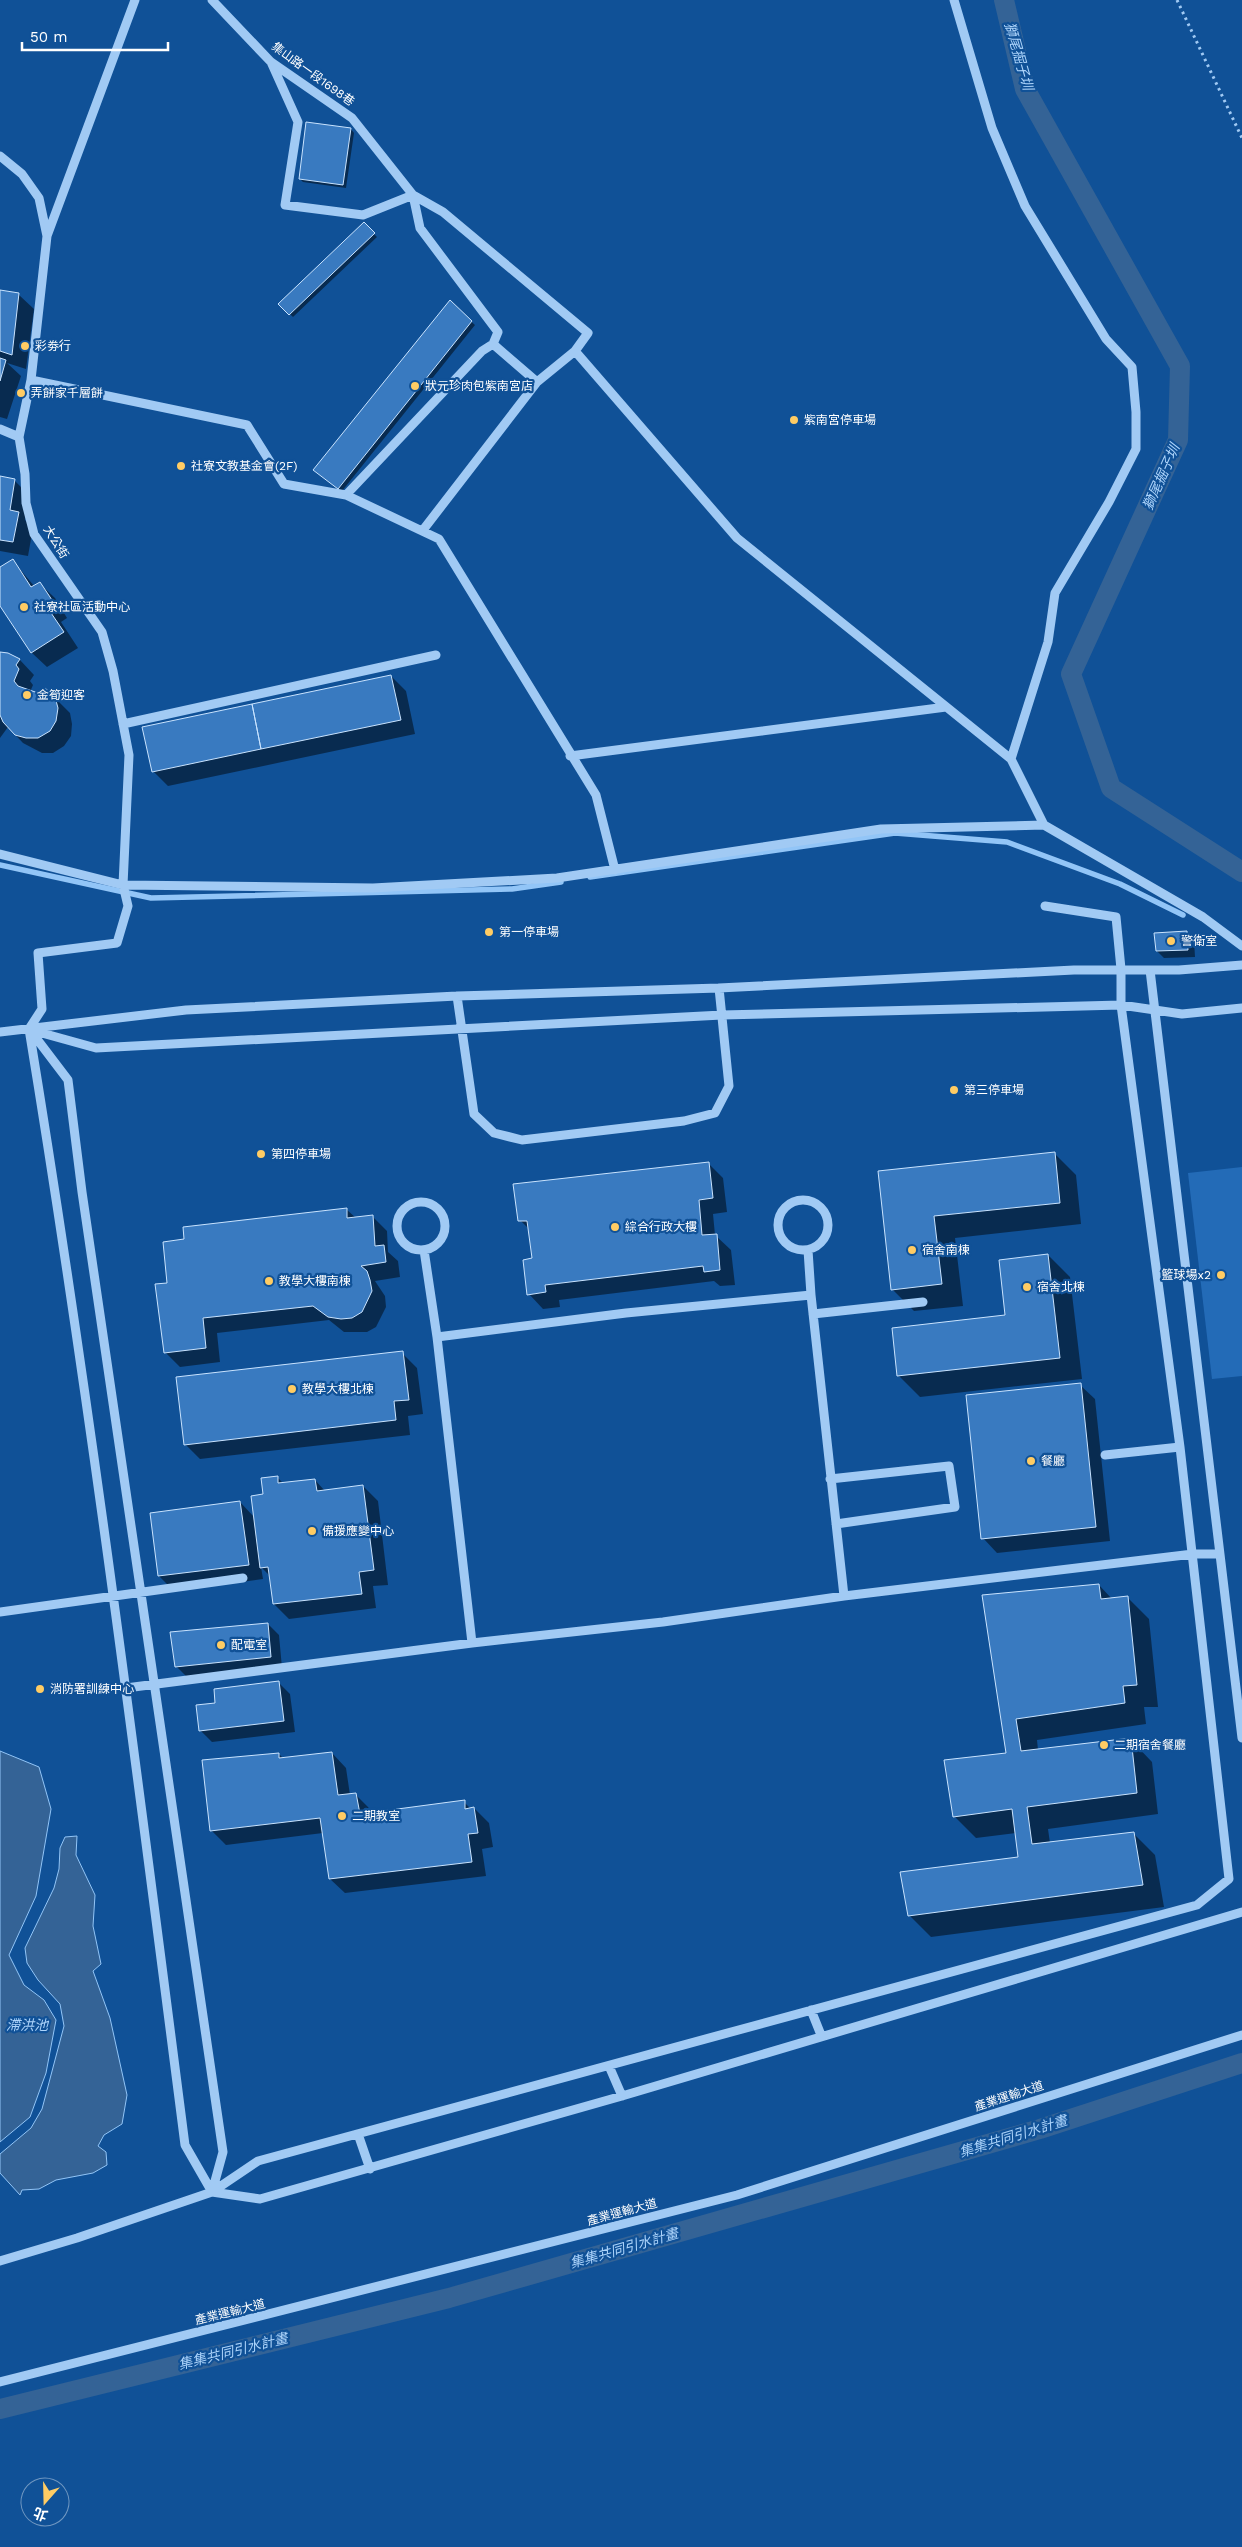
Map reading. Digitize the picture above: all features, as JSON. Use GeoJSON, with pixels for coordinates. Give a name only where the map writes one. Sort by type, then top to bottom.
{"type":"FeatureCollection","features":[{"type":"Feature","properties":{"kind":"street"},"geometry":{"type":"LineString","coordinates":[[47,236],[135,0]]}},
{"type":"Feature","properties":{"kind":"street","name":"集山路一段1698巷"},"geometry":{"type":"LineString","coordinates":[[212,0],[271,62],[352,118],[413,195]]}},
{"type":"Feature","properties":{"kind":"street"},"geometry":{"type":"LineString","coordinates":[[954,0],[992,128],[1025,206],[1106,339],[1132,367],[1136,412],[1136,449],[1109,502],[1055,593],[1048,642],[1011,759]]}},
{"type":"Feature","properties":{"kind":"street"},"geometry":{"type":"LineString","coordinates":[[271,62],[298,122],[285,205],[363,215],[413,195]]}},
{"type":"Feature","properties":{"kind":"street","name":"大公街"},"geometry":{"type":"LineString","coordinates":[[0,156],[22,174],[39,198],[47,236],[31,380],[19,437],[25,474],[26,503],[34,534],[102,632],[113,671],[129,755],[123,885],[128,906],[117,943],[38,953],[42,1009],[29,1029]]}},
{"type":"Feature","properties":{"kind":"street"},"geometry":{"type":"LineString","coordinates":[[346,495],[482,351],[493,344],[498,332],[420,228],[413,195]]}},
{"type":"Feature","properties":{"kind":"street"},"geometry":{"type":"LineString","coordinates":[[413,195],[443,212],[588,333],[575,351],[537,382],[424,530]]}},
{"type":"Feature","properties":{"kind":"street"},"geometry":{"type":"LineString","coordinates":[[493,344],[537,382]]}},
{"type":"Feature","properties":{"kind":"street"},"geometry":{"type":"LineString","coordinates":[[575,351],[737,538],[1011,759],[1044,825]]}},
{"type":"Feature","properties":{"kind":"street"},"geometry":{"type":"LineString","coordinates":[[31,380],[247,425],[284,484],[346,495],[424,530],[439,539],[570,756],[596,795],[615,870]]}},
{"type":"Feature","properties":{"kind":"street"},"geometry":{"type":"LineString","coordinates":[[0,429],[19,437]]}},
{"type":"Feature","properties":{"kind":"street"},"geometry":{"type":"LineString","coordinates":[[123,724],[436,655]]}},
{"type":"Feature","properties":{"kind":"street"},"geometry":{"type":"LineString","coordinates":[[570,756],[946,707]]}},
{"type":"Feature","properties":{"kind":"street"},"geometry":{"type":"LineString","coordinates":[[0,854],[123,885],[373,888],[557,878],[881,830],[1044,825],[1203,917],[1242,946]]}},
{"type":"Feature","properties":{"kind":"street"},"geometry":{"type":"LineString","coordinates":[[0,2261],[76,2238],[212,2192],[258,2162],[1197,1905],[1229,1879],[1180,1447],[1121,1005],[1121,969],[1116,917],[1045,906]]}},
{"type":"Feature","properties":{"kind":"street"},"geometry":{"type":"LineString","coordinates":[[0,1032],[186,1010],[456,996],[719,988],[1242,965]]}},
{"type":"Feature","properties":{"kind":"street"},"geometry":{"type":"LineString","coordinates":[[1150,970],[1242,1738]]}},
{"type":"Feature","properties":{"kind":"street"},"geometry":{"type":"LineString","coordinates":[[456,996],[474,1114],[494,1133],[522,1140],[684,1122],[715,1113],[729,1086],[719,988]]}},
{"type":"Feature","properties":{"kind":"street"},"geometry":{"type":"LineString","coordinates":[[29,1029],[96,1048],[722,1015],[1121,1005],[1155,1008],[1182,1014],[1242,1008]]}},
{"type":"Feature","properties":{"kind":"street"},"geometry":{"type":"LineString","coordinates":[[29,1029],[68,1080],[82,1192],[223,2152],[212,2192]]}},
{"type":"Feature","properties":{"kind":"street"},"geometry":{"type":"LineString","coordinates":[[29,1029],[58,1204],[114,1596],[185,2145],[212,2192]]}},
{"type":"Feature","properties":{"kind":"street"},"geometry":{"type":"LineString","coordinates":[[809,1200],[824,1209],[829,1227],[822,1243],[808,1250],[788,1246],[777,1232],[778,1214],[791,1201],[809,1200]]}},
{"type":"Feature","properties":{"kind":"street"},"geometry":{"type":"LineString","coordinates":[[428,1202],[441,1212],[445,1229],[438,1244],[424,1250],[406,1246],[396,1232],[398,1215],[410,1203],[428,1202]]}},
{"type":"Feature","properties":{"kind":"street"},"geometry":{"type":"LineString","coordinates":[[424,1250],[437,1337],[472,1643]]}},
{"type":"Feature","properties":{"kind":"street"},"geometry":{"type":"LineString","coordinates":[[808,1250],[830,1479],[844,1596]]}},
{"type":"Feature","properties":{"kind":"street"},"geometry":{"type":"LineString","coordinates":[[437,1337],[626,1313],[811,1295]]}},
{"type":"Feature","properties":{"kind":"street"},"geometry":{"type":"LineString","coordinates":[[813,1314],[924,1302]]}},
{"type":"Feature","properties":{"kind":"street"},"geometry":{"type":"LineString","coordinates":[[1105,1455],[1180,1447]]}},
{"type":"Feature","properties":{"kind":"street"},"geometry":{"type":"LineString","coordinates":[[830,1479],[949,1466],[954,1507],[836,1524]]}},
{"type":"Feature","properties":{"kind":"street"},"geometry":{"type":"LineString","coordinates":[[126,1688],[472,1643],[663,1622],[844,1596],[1193,1554],[1219,1554]]}},
{"type":"Feature","properties":{"kind":"street"},"geometry":{"type":"LineString","coordinates":[[0,1612],[243,1578]]}},
{"type":"Feature","properties":{"kind":"street"},"geometry":{"type":"LineString","coordinates":[[212,2192],[260,2199],[622,2096],[1242,1912]]}},
{"type":"Feature","properties":{"kind":"street"},"geometry":{"type":"LineString","coordinates":[[811,2010],[821,2036]]}},
{"type":"Feature","properties":{"kind":"street","name":"產業運輸大道"},"geometry":{"type":"LineString","coordinates":[[0,2382],[737,2195],[1242,2035]]}},
{"type":"Feature","properties":{"kind":"street"},"geometry":{"type":"LineString","coordinates":[[609,2066],[622,2096]]}},
{"type":"Feature","properties":{"kind":"street"},"geometry":{"type":"LineString","coordinates":[[358,2134],[370,2169]]}},
{"type":"Feature","properties":{"kind":"path"},"geometry":{"type":"LineString","coordinates":[[1177,0],[1242,138]]}},
{"type":"Feature","properties":{"kind":"shaded area","name":"籃球場x2"},"geometry":{"type":"Polygon","coordinates":[[[1242,1167],[1242,1376],[1212,1379],[1188,1173],[1242,1167]]]}},
{"type":"Feature","properties":{"kind":"water","name":"滯洪池"},"geometry":{"type":"Polygon","coordinates":[[[0,1751],[39,1767],[51,1809],[36,1896],[9,1955],[24,1985],[44,2000],[56,2020],[46,2073],[30,2117],[0,2142],[0,1751]]]}},
{"type":"Feature","properties":{"kind":"water"},"geometry":{"type":"Polygon","coordinates":[[[77,1836],[76,1855],[95,1895],[93,1926],[101,1964],[93,1971],[110,2018],[127,2095],[122,2124],[104,2135],[98,2146],[106,2152],[107,2165],[93,2173],[56,2180],[39,2189],[22,2190],[20,2195],[0,2173],[0,2154],[31,2128],[42,2109],[64,2026],[60,2004],[38,1980],[27,1963],[25,1948],[54,1888],[59,1869],[60,1848],[65,1837],[77,1836]]]}},
{"type":"Feature","properties":{"kind":"building"},"geometry":{"type":"Polygon","coordinates":[[[306,122],[351,128],[343,185],[299,179],[306,122]]]}},
{"type":"Feature","properties":{"kind":"building"},"geometry":{"type":"Polygon","coordinates":[[[364,222],[375,233],[289,315],[278,304],[364,222]]]}},
{"type":"Feature","properties":{"kind":"building"},"geometry":{"type":"Polygon","coordinates":[[[0,290],[19,293],[12,355],[0,351],[0,290]]]}},
{"type":"Feature","properties":{"kind":"building"},"geometry":{"type":"Polygon","coordinates":[[[450,300],[472,321],[338,489],[313,470],[450,300]]]}},
{"type":"Feature","properties":{"kind":"building"},"geometry":{"type":"Polygon","coordinates":[[[0,358],[6,360],[0,381],[0,358]]]}},
{"type":"Feature","properties":{"kind":"building"},"geometry":{"type":"Polygon","coordinates":[[[0,476],[15,479],[10,510],[19,512],[13,542],[0,540],[0,476]]]}},
{"type":"Feature","properties":{"kind":"building","name":"社寮社區活動中心"},"geometry":{"type":"Polygon","coordinates":[[[13,559],[31,587],[40,582],[54,603],[47,607],[64,632],[31,653],[0,606],[0,567],[13,559]]]}},
{"type":"Feature","properties":{"kind":"building","name":"金筍迎客"},"geometry":{"type":"Polygon","coordinates":[[[0,652],[8,653],[20,659],[16,665],[19,669],[14,681],[18,686],[41,694],[45,688],[55,697],[58,708],[56,721],[50,731],[38,738],[26,738],[15,735],[3,722],[0,715],[0,652]]]}},
{"type":"Feature","properties":{"kind":"building"},"geometry":{"type":"Polygon","coordinates":[[[391,675],[401,720],[261,749],[252,704],[391,675]]]}},
{"type":"Feature","properties":{"kind":"building"},"geometry":{"type":"Polygon","coordinates":[[[252,704],[261,749],[152,772],[142,727],[252,704]]]}},
{"type":"Feature","properties":{"kind":"building","name":"警衛室"},"geometry":{"type":"Polygon","coordinates":[[[1187,931],[1188,950],[1156,951],[1154,933],[1187,931]]]}},
{"type":"Feature","properties":{"kind":"building","name":"宿舍南棟"},"geometry":{"type":"Polygon","coordinates":[[[1055,1152],[1060,1203],[934,1216],[942,1284],[891,1290],[878,1171],[1055,1152]]]}},
{"type":"Feature","properties":{"kind":"building","name":"綜合行政大樓"},"geometry":{"type":"Polygon","coordinates":[[[709,1162],[713,1198],[699,1200],[702,1235],[717,1234],[720,1270],[704,1272],[703,1266],[545,1285],[546,1292],[527,1295],[523,1260],[532,1258],[527,1221],[518,1221],[513,1184],[709,1162]]]}},
{"type":"Feature","properties":{"kind":"building","name":"教學大樓南棟"},"geometry":{"type":"Polygon","coordinates":[[[347,1208],[347,1218],[373,1215],[375,1246],[384,1245],[386,1262],[361,1266],[367,1271],[372,1291],[362,1312],[352,1318],[341,1319],[328,1317],[313,1306],[203,1318],[206,1348],[164,1353],[155,1284],[167,1283],[163,1242],[184,1239],[183,1227],[347,1208]]]}},
{"type":"Feature","properties":{"kind":"building","name":"宿舍北棟"},"geometry":{"type":"Polygon","coordinates":[[[1048,1254],[1060,1358],[897,1376],[892,1328],[1005,1315],[999,1260],[1048,1254]]]}},
{"type":"Feature","properties":{"kind":"building","name":"教學大樓北棟"},"geometry":{"type":"Polygon","coordinates":[[[403,1351],[409,1400],[394,1401],[396,1420],[184,1445],[176,1377],[403,1351]]]}},
{"type":"Feature","properties":{"kind":"building","name":"餐廳"},"geometry":{"type":"Polygon","coordinates":[[[1081,1383],[1096,1527],[981,1539],[966,1395],[1081,1383]]]}},
{"type":"Feature","properties":{"kind":"building","name":"備援應變中心"},"geometry":{"type":"Polygon","coordinates":[[[278,1476],[278,1483],[315,1479],[317,1491],[363,1485],[374,1570],[359,1572],[362,1594],[273,1604],[268,1567],[260,1568],[251,1496],[263,1494],[261,1478],[278,1476]]]}},
{"type":"Feature","properties":{"kind":"building"},"geometry":{"type":"Polygon","coordinates":[[[240,1501],[249,1565],[158,1576],[150,1513],[240,1501]]]}},
{"type":"Feature","properties":{"kind":"building","name":"二期宿舍餐廳"},"geometry":{"type":"Polygon","coordinates":[[[1099,1584],[1101,1599],[1128,1596],[1137,1685],[1123,1686],[1125,1703],[1016,1719],[1021,1751],[1131,1738],[1137,1793],[1027,1807],[1032,1844],[1134,1832],[1143,1885],[908,1916],[900,1872],[1018,1857],[1012,1809],[953,1817],[944,1760],[1006,1753],[982,1595],[1099,1584]]]}},
{"type":"Feature","properties":{"kind":"building","name":"配電室"},"geometry":{"type":"Polygon","coordinates":[[[268,1623],[271,1657],[175,1667],[170,1632],[268,1623]]]}},
{"type":"Feature","properties":{"kind":"building"},"geometry":{"type":"Polygon","coordinates":[[[279,1681],[284,1721],[199,1731],[196,1705],[215,1703],[214,1689],[279,1681]]]}},
{"type":"Feature","properties":{"kind":"building","name":"二期教室"},"geometry":{"type":"Polygon","coordinates":[[[332,1752],[338,1795],[356,1793],[360,1814],[465,1800],[465,1809],[474,1807],[478,1833],[468,1834],[472,1862],[329,1879],[320,1818],[210,1831],[202,1760],[279,1753],[279,1758],[332,1752]]]}},
{"type":"Feature","properties":{"kind":"waterway","name":"獅尾掘子圳"},"geometry":{"type":"LineString","coordinates":[[1004,0],[1025,89],[1180,366],[1178,440],[1071,674],[1111,788],[1242,872]]}},
{"type":"Feature","properties":{"kind":"waterway"},"geometry":{"type":"LineString","coordinates":[[590,877],[895,833],[1007,842],[1120,884],[1183,915]]}},
{"type":"Feature","properties":{"kind":"waterway"},"geometry":{"type":"LineString","coordinates":[[0,865],[151,898],[512,889],[561,882]]}},
{"type":"Feature","properties":{"kind":"waterway","name":"集集共同引水計畫"},"geometry":{"type":"LineString","coordinates":[[0,2409],[449,2298],[1040,2129],[1242,2063]]}},
{"type":"Feature","properties":{"kind":"place","name":"彩劵行"},"geometry":{"type":"Point","coordinates":[25,346]}},
{"type":"Feature","properties":{"kind":"place","name":"狀元珍肉包紫南宮店"},"geometry":{"type":"Point","coordinates":[415,386]}},
{"type":"Feature","properties":{"kind":"place","name":"弄餅家千層餅"},"geometry":{"type":"Point","coordinates":[21,393]}},
{"type":"Feature","properties":{"kind":"place","name":"紫南宮停車場"},"geometry":{"type":"Point","coordinates":[794,420]}},
{"type":"Feature","properties":{"kind":"place","name":"社寮文教基金會(2F)"},"geometry":{"type":"Point","coordinates":[181,466]}},
{"type":"Feature","properties":{"kind":"place","name":"社寮社區活動中心"},"geometry":{"type":"Point","coordinates":[24,607]}},
{"type":"Feature","properties":{"kind":"place","name":"金筍迎客"},"geometry":{"type":"Point","coordinates":[27,695]}},
{"type":"Feature","properties":{"kind":"place","name":"第一停車場"},"geometry":{"type":"Point","coordinates":[489,932]}},
{"type":"Feature","properties":{"kind":"place","name":"警衛室"},"geometry":{"type":"Point","coordinates":[1171,941]}},
{"type":"Feature","properties":{"kind":"place","name":"第三停車場"},"geometry":{"type":"Point","coordinates":[954,1090]}},
{"type":"Feature","properties":{"kind":"place","name":"第四停車場"},"geometry":{"type":"Point","coordinates":[261,1154]}},
{"type":"Feature","properties":{"kind":"place","name":"綜合行政大樓"},"geometry":{"type":"Point","coordinates":[615,1227]}},
{"type":"Feature","properties":{"kind":"place","name":"宿舍南棟"},"geometry":{"type":"Point","coordinates":[912,1250]}},
{"type":"Feature","properties":{"kind":"place","name":"籃球場x2"},"geometry":{"type":"Point","coordinates":[1221,1275]}},
{"type":"Feature","properties":{"kind":"place","name":"教學大樓南棟"},"geometry":{"type":"Point","coordinates":[269,1281]}},
{"type":"Feature","properties":{"kind":"place","name":"宿舍北棟"},"geometry":{"type":"Point","coordinates":[1027,1287]}},
{"type":"Feature","properties":{"kind":"place","name":"教學大樓北棟"},"geometry":{"type":"Point","coordinates":[292,1389]}},
{"type":"Feature","properties":{"kind":"place","name":"餐廳"},"geometry":{"type":"Point","coordinates":[1031,1461]}},
{"type":"Feature","properties":{"kind":"place","name":"備援應變中心"},"geometry":{"type":"Point","coordinates":[312,1531]}},
{"type":"Feature","properties":{"kind":"place","name":"配電室"},"geometry":{"type":"Point","coordinates":[221,1645]}},
{"type":"Feature","properties":{"kind":"place","name":"消防署訓練中心"},"geometry":{"type":"Point","coordinates":[40,1689]}},
{"type":"Feature","properties":{"kind":"place","name":"二期宿舍餐廳"},"geometry":{"type":"Point","coordinates":[1104,1745]}},
{"type":"Feature","properties":{"kind":"place","name":"二期教室"},"geometry":{"type":"Point","coordinates":[342,1816]}}]}
